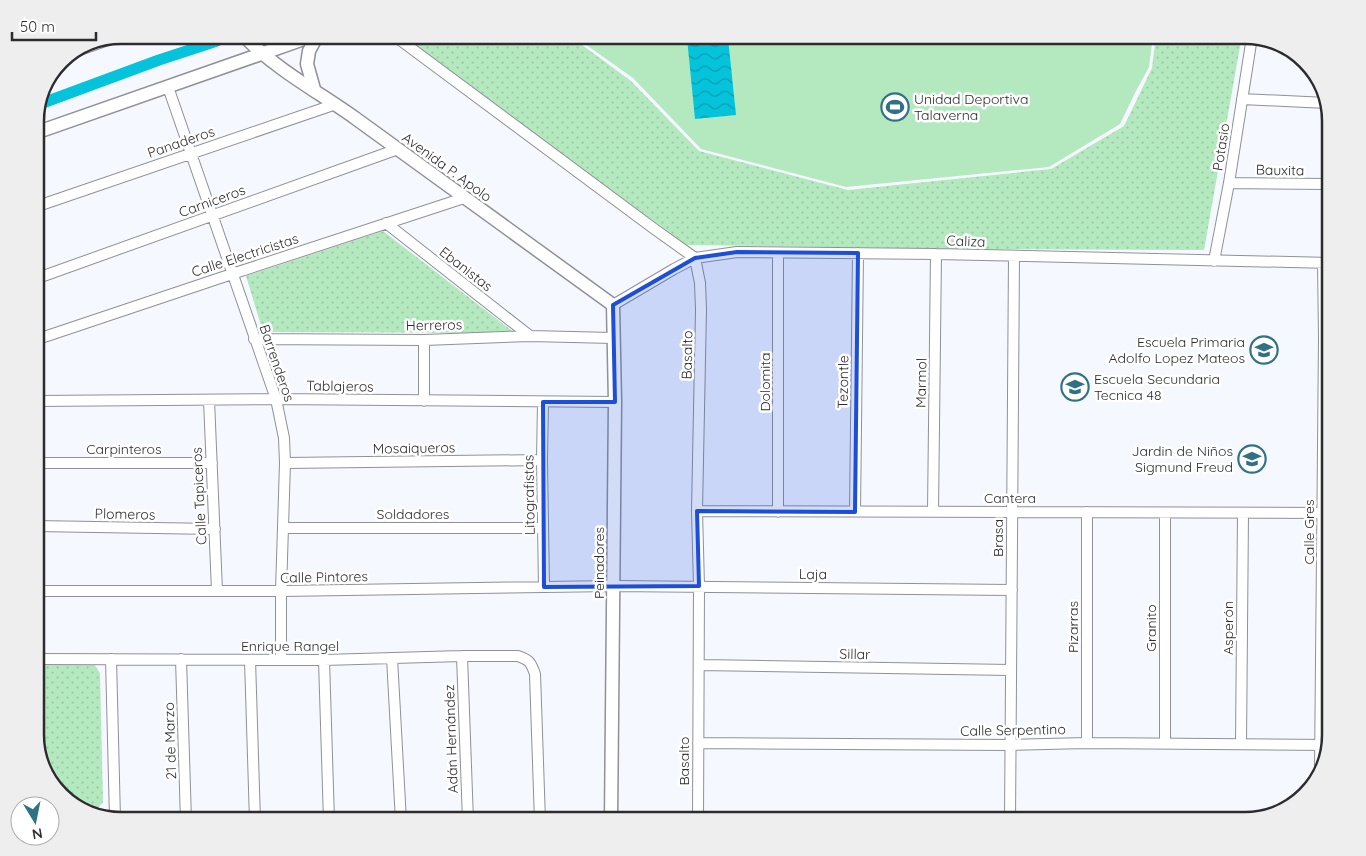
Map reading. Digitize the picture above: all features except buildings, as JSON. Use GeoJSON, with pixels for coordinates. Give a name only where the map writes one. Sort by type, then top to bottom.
{"type":"FeatureCollection","features":[{"type":"Feature","properties":{"kind":"street","name":"Avenida P. Apolo"},"geometry":{"type":"LineString","coordinates":[[253,44],[263,54],[336,104],[613,304]]}},
{"type":"Feature","properties":{"kind":"street"},"geometry":{"type":"LineString","coordinates":[[44,130],[290,44]]}},
{"type":"Feature","properties":{"kind":"street"},"geometry":{"type":"LineString","coordinates":[[313,44],[309,51],[307,64],[314,89]]}},
{"type":"Feature","properties":{"kind":"street"},"geometry":{"type":"LineString","coordinates":[[405,44],[696,258]]}},
{"type":"Feature","properties":{"kind":"street","name":"Potasio"},"geometry":{"type":"LineString","coordinates":[[1214,260],[1229,183],[1251,44]]}},
{"type":"Feature","properties":{"kind":"street","name":"Barrenderos"},"geometry":{"type":"LineString","coordinates":[[168,87],[276,399],[284,438],[281,660]]}},
{"type":"Feature","properties":{"kind":"street"},"geometry":{"type":"LineString","coordinates":[[1242,99],[1320,103]]}},
{"type":"Feature","properties":{"kind":"street","name":"Panaderos"},"geometry":{"type":"LineString","coordinates":[[44,204],[336,104]]}},
{"type":"Feature","properties":{"kind":"street","name":"Carniceros"},"geometry":{"type":"LineString","coordinates":[[44,276],[398,149]]}},
{"type":"Feature","properties":{"kind":"street","name":"Bauxita"},"geometry":{"type":"LineString","coordinates":[[1229,183],[1322,184]]}},
{"type":"Feature","properties":{"kind":"street","name":"Calle Electricistas"},"geometry":{"type":"LineString","coordinates":[[44,337],[464,198]]}},
{"type":"Feature","properties":{"kind":"street","name":"Ebanistas"},"geometry":{"type":"LineString","coordinates":[[386,223],[530,336]]}},
{"type":"Feature","properties":{"kind":"street","name":"Caliza"},"geometry":{"type":"LineString","coordinates":[[613,304],[696,258],[737,252],[936,254],[1322,263]]}},
{"type":"Feature","properties":{"kind":"street","name":"Dolomita"},"geometry":{"type":"LineString","coordinates":[[778,253],[778,512]]}},
{"type":"Feature","properties":{"kind":"street","name":"Tezontle"},"geometry":{"type":"LineString","coordinates":[[855,512],[858,253]]}},
{"type":"Feature","properties":{"kind":"street","name":"Marmol"},"geometry":{"type":"LineString","coordinates":[[933,512],[936,254]]}},
{"type":"Feature","properties":{"kind":"street","name":"Brasa"},"geometry":{"type":"LineString","coordinates":[[1010,812],[1014,256]]}},
{"type":"Feature","properties":{"kind":"street","name":"Basalto"},"geometry":{"type":"LineString","coordinates":[[696,258],[700,283],[701,309],[697,512],[699,586],[698,812]]}},
{"type":"Feature","properties":{"kind":"street","name":"Peinadores"},"geometry":{"type":"LineString","coordinates":[[611,812],[615,402],[613,304]]}},
{"type":"Feature","properties":{"kind":"street","name":"Herreros"},"geometry":{"type":"LineString","coordinates":[[254,339],[424,340],[530,336],[613,338]]}},
{"type":"Feature","properties":{"kind":"street"},"geometry":{"type":"LineString","coordinates":[[424,340],[424,401]]}},
{"type":"Feature","properties":{"kind":"street","name":"Tablajeros"},"geometry":{"type":"LineString","coordinates":[[44,401],[276,399],[615,402]]}},
{"type":"Feature","properties":{"kind":"street","name":"Calle Tapiceros"},"geometry":{"type":"LineString","coordinates":[[208,400],[217,591]]}},
{"type":"Feature","properties":{"kind":"street","name":"Litografistas"},"geometry":{"type":"LineString","coordinates":[[543,402],[544,587]]}},
{"type":"Feature","properties":{"kind":"street","name":"Mosaiqueros"},"geometry":{"type":"LineString","coordinates":[[285,463],[542,460]]}},
{"type":"Feature","properties":{"kind":"street","name":"Carpinteros"},"geometry":{"type":"LineString","coordinates":[[44,463],[212,464]]}},
{"type":"Feature","properties":{"kind":"street","name":"Cantera"},"geometry":{"type":"LineString","coordinates":[[697,512],[1322,513]]}},
{"type":"Feature","properties":{"kind":"street","name":"Pizarras"},"geometry":{"type":"LineString","coordinates":[[1087,512],[1087,743]]}},
{"type":"Feature","properties":{"kind":"street","name":"Granito"},"geometry":{"type":"LineString","coordinates":[[1165,512],[1165,744]]}},
{"type":"Feature","properties":{"kind":"street","name":"Asperón"},"geometry":{"type":"LineString","coordinates":[[1241,744],[1243,513]]}},
{"type":"Feature","properties":{"kind":"street","name":"Plomeros"},"geometry":{"type":"LineString","coordinates":[[44,526],[215,529]]}},
{"type":"Feature","properties":{"kind":"street","name":"Soldadores"},"geometry":{"type":"LineString","coordinates":[[283,528],[543,528]]}},
{"type":"Feature","properties":{"kind":"street","name":"Laja"},"geometry":{"type":"LineString","coordinates":[[614,586],[1012,590]]}},
{"type":"Feature","properties":{"kind":"street","name":"Calle Pintores"},"geometry":{"type":"LineString","coordinates":[[44,591],[281,591],[614,586]]}},
{"type":"Feature","properties":{"kind":"street","name":"Adán Hernández"},"geometry":{"type":"LineString","coordinates":[[462,656],[468,812]]}},
{"type":"Feature","properties":{"kind":"street","name":"Enrique Rangel"},"geometry":{"type":"LineString","coordinates":[[44,659],[324,660],[518,656],[526,659],[531,664],[535,674],[540,812]]}},
{"type":"Feature","properties":{"kind":"street"},"geometry":{"type":"LineString","coordinates":[[392,658],[401,812]]}},
{"type":"Feature","properties":{"kind":"street"},"geometry":{"type":"LineString","coordinates":[[111,659],[115,812]]}},
{"type":"Feature","properties":{"kind":"street","name":"21 de Marzo"},"geometry":{"type":"LineString","coordinates":[[181,659],[186,812]]}},
{"type":"Feature","properties":{"kind":"street"},"geometry":{"type":"LineString","coordinates":[[250,660],[255,812]]}},
{"type":"Feature","properties":{"kind":"street"},"geometry":{"type":"LineString","coordinates":[[324,660],[329,812]]}},
{"type":"Feature","properties":{"kind":"street","name":"Sillar"},"geometry":{"type":"LineString","coordinates":[[699,665],[1011,670]]}},
{"type":"Feature","properties":{"kind":"street","name":"Calle Serpentino"},"geometry":{"type":"LineString","coordinates":[[698,743],[1322,745]]}},
{"type":"Feature","properties":{"kind":"highlighted area"},"geometry":{"type":"Polygon","coordinates":[[[737,252],[858,253],[855,512],[697,511],[699,586],[544,587],[543,402],[615,402],[613,305],[695,258],[737,252]]]}},
{"type":"Feature","properties":{"kind":"green space"},"geometry":{"type":"Polygon","coordinates":[[[413,44],[581,44],[631,81],[699,151],[848,190],[1051,169],[1124,126],[1152,68],[1155,44],[1240,44],[1204,250],[687,245],[538,138],[413,44]]]}},
{"type":"Feature","properties":{"kind":"green space","name":"Unidad Deportiva Talaverna"},"geometry":{"type":"Polygon","coordinates":[[[585,44],[1152,44],[1149,67],[1120,124],[1049,167],[846,187],[701,149],[633,78],[585,44]]]}},
{"type":"Feature","properties":{"kind":"green space"},"geometry":{"type":"Polygon","coordinates":[[[383,231],[515,333],[263,332],[246,276],[383,231]]]}},
{"type":"Feature","properties":{"kind":"green space"},"geometry":{"type":"Polygon","coordinates":[[[44,664],[94,664],[100,673],[103,802],[98,808],[82,802],[70,793],[57,778],[48,760],[44,740],[44,664]]]}},
{"type":"Feature","properties":{"kind":"water"},"geometry":{"type":"Polygon","coordinates":[[[688,44],[729,44],[736,115],[695,119],[688,44]]]}},
{"type":"Feature","properties":{"kind":"waterway"},"geometry":{"type":"LineString","coordinates":[[46,102],[208,44]]}},
{"type":"Feature","properties":{"kind":"place","name":"Unidad Deportiva Talaverna"},"geometry":{"type":"Point","coordinates":[895,107]}},
{"type":"Feature","properties":{"kind":"place","name":"Escuela Primaria Adolfo Lopez Mateos"},"geometry":{"type":"Point","coordinates":[1264,350]}},
{"type":"Feature","properties":{"kind":"place","name":"Escuela Secundaria Tecnica 48"},"geometry":{"type":"Point","coordinates":[1075,387]}},
{"type":"Feature","properties":{"kind":"place","name":"Jardin de Niños Sigmund Freud"},"geometry":{"type":"Point","coordinates":[1252,459]}}]}
